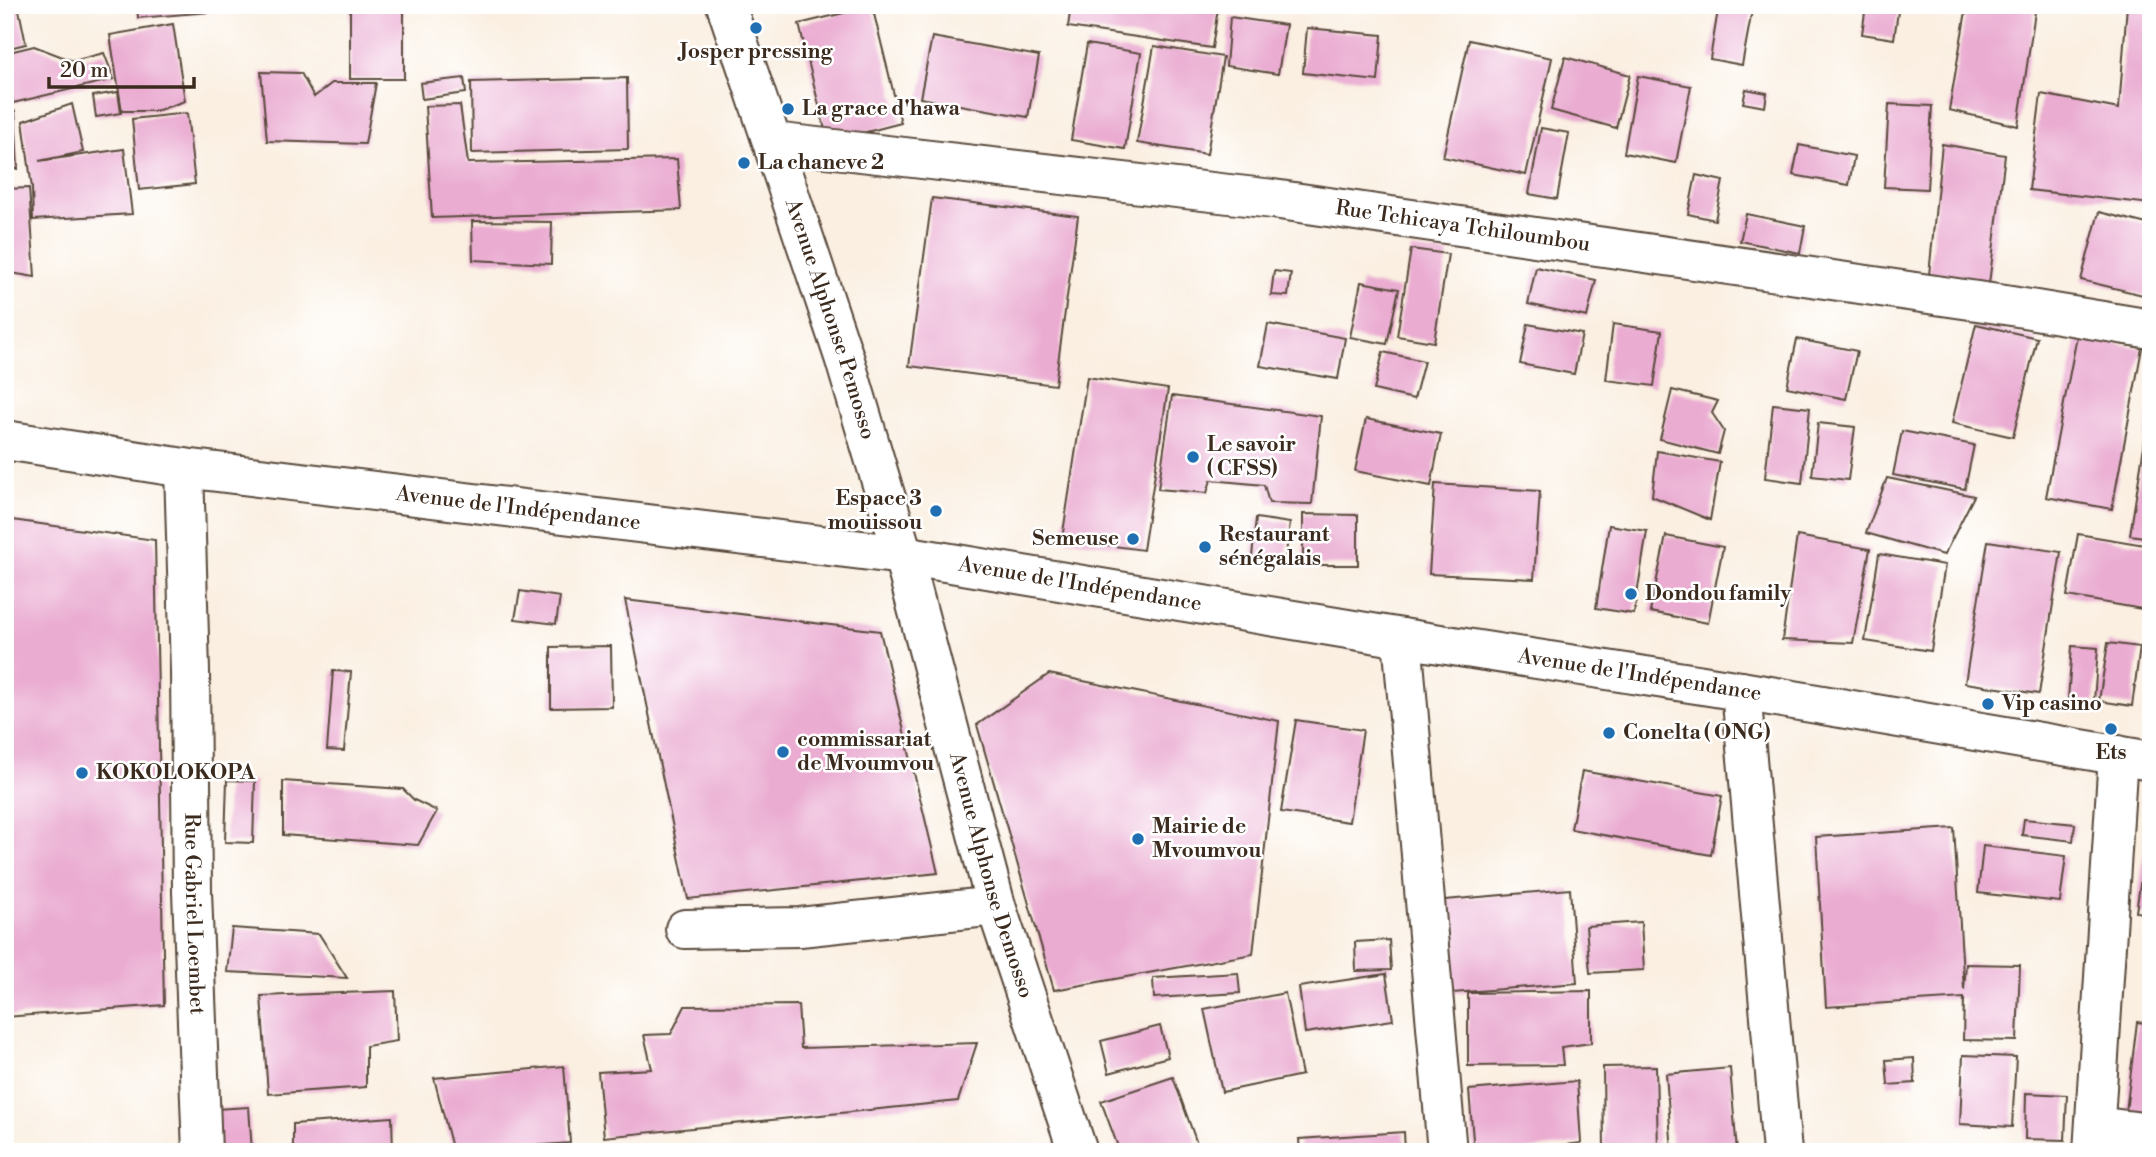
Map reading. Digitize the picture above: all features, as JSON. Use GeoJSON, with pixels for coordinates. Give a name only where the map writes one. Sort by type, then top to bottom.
{"type":"FeatureCollection","features":[{"type":"Feature","properties":{"kind":"street","name":"Avenue Alphonse Pemosso"},"geometry":{"type":"LineString","coordinates":[[726,5],[844,357],[903,555]]}},
{"type":"Feature","properties":{"kind":"street","name":"Rue Tchicaya Tchiloumbou"},"geometry":{"type":"LineString","coordinates":[[773,142],[1273,199],[2006,305],[2151,329]]}},
{"type":"Feature","properties":{"kind":"street","name":"Avenue de l'Indépendance"},"geometry":{"type":"LineString","coordinates":[[5,440],[184,468],[903,555],[1741,691],[2134,758]]}},
{"type":"Feature","properties":{"kind":"street","name":"Rue Gabriel Loembet"},"geometry":{"type":"LineString","coordinates":[[184,468],[190,671],[192,892],[202,1152]]}},
{"type":"Feature","properties":{"kind":"street","name":"Avenue Alphonse Demosso"},"geometry":{"type":"LineString","coordinates":[[903,555],[996,906],[1079,1152]]}},
{"type":"Feature","properties":{"kind":"street"},"geometry":{"type":"LineString","coordinates":[[1402,638],[1447,1152]]}},
{"type":"Feature","properties":{"kind":"street"},"geometry":{"type":"LineString","coordinates":[[1741,691],[1782,1152]]}},
{"type":"Feature","properties":{"kind":"street"},"geometry":{"type":"LineString","coordinates":[[2134,758],[2094,1139],[2151,1133]]}},
{"type":"Feature","properties":{"kind":"street"},"geometry":{"type":"LineString","coordinates":[[685,929],[800,927],[996,906]]}},
{"type":"Feature","properties":{"kind":"building"},"geometry":{"type":"Polygon","coordinates":[[[5,5],[18,5],[26,44],[5,49],[5,5]]]}},
{"type":"Feature","properties":{"kind":"building"},"geometry":{"type":"Polygon","coordinates":[[[137,5],[221,5],[221,11],[138,18],[137,5]]]}},
{"type":"Feature","properties":{"kind":"building"},"geometry":{"type":"Polygon","coordinates":[[[350,5],[404,5],[404,79],[350,79],[350,5]]]}},
{"type":"Feature","properties":{"kind":"building"},"geometry":{"type":"Polygon","coordinates":[[[1071,5],[1197,5],[1218,8],[1212,48],[1068,27],[1071,5]]]}},
{"type":"Feature","properties":{"kind":"building"},"geometry":{"type":"Polygon","coordinates":[[[1700,5],[1753,5],[1742,65],[1710,59],[1718,10],[1700,5]]]}},
{"type":"Feature","properties":{"kind":"building"},"geometry":{"type":"Polygon","coordinates":[[[1866,5],[1899,5],[1894,39],[1862,34],[1866,5]]]}},
{"type":"Feature","properties":{"kind":"building"},"geometry":{"type":"Polygon","coordinates":[[[1967,5],[2036,5],[2018,126],[1949,110],[1967,5]]]}},
{"type":"Feature","properties":{"kind":"building"},"geometry":{"type":"Polygon","coordinates":[[[2127,5],[2151,5],[2151,204],[2029,190],[2041,94],[2119,109],[2127,5]]]}},
{"type":"Feature","properties":{"kind":"building"},"geometry":{"type":"Polygon","coordinates":[[[872,6],[901,123],[828,142],[799,24],[872,6]]]}},
{"type":"Feature","properties":{"kind":"building"},"geometry":{"type":"Polygon","coordinates":[[[1230,17],[1286,25],[1278,74],[1226,66],[1230,17]]]}},
{"type":"Feature","properties":{"kind":"building"},"geometry":{"type":"Polygon","coordinates":[[[173,24],[185,101],[156,111],[122,111],[110,35],[173,24]]]}},
{"type":"Feature","properties":{"kind":"building"},"geometry":{"type":"Polygon","coordinates":[[[1307,28],[1382,35],[1378,81],[1303,73],[1307,28]]]}},
{"type":"Feature","properties":{"kind":"building"},"geometry":{"type":"Polygon","coordinates":[[[932,37],[1039,56],[1028,117],[920,98],[932,37]]]}},
{"type":"Feature","properties":{"kind":"building"},"geometry":{"type":"Polygon","coordinates":[[[1469,40],[1552,58],[1526,175],[1443,157],[1469,40]]]}},
{"type":"Feature","properties":{"kind":"building"},"geometry":{"type":"Polygon","coordinates":[[[1087,44],[1141,53],[1125,149],[1071,140],[1087,44]]]}},
{"type":"Feature","properties":{"kind":"building"},"geometry":{"type":"Polygon","coordinates":[[[34,46],[73,61],[104,53],[114,79],[13,103],[5,53],[34,46]]]}},
{"type":"Feature","properties":{"kind":"building"},"geometry":{"type":"Polygon","coordinates":[[[1154,46],[1223,57],[1207,154],[1137,143],[1154,46]]]}},
{"type":"Feature","properties":{"kind":"building"},"geometry":{"type":"Polygon","coordinates":[[[1565,57],[1630,75],[1616,128],[1551,110],[1565,57]]]}},
{"type":"Feature","properties":{"kind":"building"},"geometry":{"type":"Polygon","coordinates":[[[261,72],[301,73],[314,97],[332,83],[376,83],[365,144],[267,141],[261,72]]]}},
{"type":"Feature","properties":{"kind":"building"},"geometry":{"type":"Polygon","coordinates":[[[1638,76],[1691,86],[1676,163],[1624,153],[1638,76]]]}},
{"type":"Feature","properties":{"kind":"building"},"geometry":{"type":"Polygon","coordinates":[[[464,78],[466,93],[422,99],[420,83],[464,78]]]}},
{"type":"Feature","properties":{"kind":"building"},"geometry":{"type":"Polygon","coordinates":[[[627,78],[628,149],[472,153],[471,82],[627,78]]]}},
{"type":"Feature","properties":{"kind":"building"},"geometry":{"type":"Polygon","coordinates":[[[1746,89],[1767,93],[1765,107],[1743,103],[1746,89]]]}},
{"type":"Feature","properties":{"kind":"building"},"geometry":{"type":"Polygon","coordinates":[[[118,92],[121,113],[96,117],[93,96],[118,92]]]}},
{"type":"Feature","properties":{"kind":"building"},"geometry":{"type":"Polygon","coordinates":[[[5,101],[15,111],[18,169],[5,169],[5,101]]]}},
{"type":"Feature","properties":{"kind":"building"},"geometry":{"type":"Polygon","coordinates":[[[72,104],[83,152],[39,161],[124,149],[132,214],[33,220],[32,188],[23,121],[72,104]]]}},
{"type":"Feature","properties":{"kind":"building"},"geometry":{"type":"Polygon","coordinates":[[[1889,104],[1932,106],[1927,189],[1884,187],[1889,104]]]}},
{"type":"Feature","properties":{"kind":"building"},"geometry":{"type":"Polygon","coordinates":[[[460,105],[468,163],[677,159],[681,210],[432,218],[425,106],[460,105]]]}},
{"type":"Feature","properties":{"kind":"building"},"geometry":{"type":"Polygon","coordinates":[[[187,113],[195,184],[139,190],[132,119],[187,113]]]}},
{"type":"Feature","properties":{"kind":"building"},"geometry":{"type":"Polygon","coordinates":[[[1541,128],[1569,133],[1557,199],[1529,194],[1541,128]]]}},
{"type":"Feature","properties":{"kind":"building"},"geometry":{"type":"Polygon","coordinates":[[[1942,144],[2005,155],[1988,292],[1928,285],[1942,144]]]}},
{"type":"Feature","properties":{"kind":"building"},"geometry":{"type":"Polygon","coordinates":[[[1799,145],[1854,156],[1849,185],[1793,175],[1799,145]]]}},
{"type":"Feature","properties":{"kind":"building"},"geometry":{"type":"Polygon","coordinates":[[[1696,175],[1723,181],[1715,220],[1688,214],[1696,175]]]}},
{"type":"Feature","properties":{"kind":"building"},"geometry":{"type":"Polygon","coordinates":[[[29,188],[35,277],[5,272],[5,189],[29,188]]]}},
{"type":"Feature","properties":{"kind":"building"},"geometry":{"type":"Polygon","coordinates":[[[932,198],[1078,216],[1055,385],[909,366],[932,198]]]}},
{"type":"Feature","properties":{"kind":"building"},"geometry":{"type":"Polygon","coordinates":[[[2099,212],[2151,225],[2151,297],[2081,280],[2099,212]]]}},
{"type":"Feature","properties":{"kind":"building"},"geometry":{"type":"Polygon","coordinates":[[[1746,214],[1805,226],[1800,253],[1740,241],[1746,214]]]}},
{"type":"Feature","properties":{"kind":"building"},"geometry":{"type":"Polygon","coordinates":[[[472,221],[552,222],[551,264],[473,260],[472,221]]]}},
{"type":"Feature","properties":{"kind":"building"},"geometry":{"type":"Polygon","coordinates":[[[1411,249],[1448,254],[1434,342],[1397,336],[1411,249]]]}},
{"type":"Feature","properties":{"kind":"building"},"geometry":{"type":"Polygon","coordinates":[[[1536,267],[1596,280],[1587,317],[1528,304],[1536,267]]]}},
{"type":"Feature","properties":{"kind":"building"},"geometry":{"type":"Polygon","coordinates":[[[1274,271],[1291,273],[1288,296],[1271,295],[1274,271]]]}},
{"type":"Feature","properties":{"kind":"building"},"geometry":{"type":"Polygon","coordinates":[[[1361,282],[1399,289],[1387,344],[1350,337],[1361,282]]]}},
{"type":"Feature","properties":{"kind":"building"},"geometry":{"type":"Polygon","coordinates":[[[1268,324],[1345,338],[1338,379],[1260,366],[1268,324]]]}},
{"type":"Feature","properties":{"kind":"building"},"geometry":{"type":"Polygon","coordinates":[[[1528,324],[1582,334],[1574,374],[1520,364],[1528,324]]]}},
{"type":"Feature","properties":{"kind":"building"},"geometry":{"type":"Polygon","coordinates":[[[1613,324],[1662,331],[1654,386],[1606,380],[1613,324]]]}},
{"type":"Feature","properties":{"kind":"building"},"geometry":{"type":"Polygon","coordinates":[[[1976,324],[2037,338],[2013,437],[1952,423],[1976,324]]]}},
{"type":"Feature","properties":{"kind":"building"},"geometry":{"type":"Polygon","coordinates":[[[2077,336],[2142,348],[2112,509],[2046,497],[2077,336]]]}},
{"type":"Feature","properties":{"kind":"building"},"geometry":{"type":"Polygon","coordinates":[[[1797,339],[1857,351],[1846,399],[1787,387],[1797,339]]]}},
{"type":"Feature","properties":{"kind":"building"},"geometry":{"type":"Polygon","coordinates":[[[1383,352],[1424,361],[1414,399],[1374,390],[1383,352]]]}},
{"type":"Feature","properties":{"kind":"building"},"geometry":{"type":"Polygon","coordinates":[[[1087,377],[1168,389],[1143,550],[1062,539],[1087,377]]]}},
{"type":"Feature","properties":{"kind":"building"},"geometry":{"type":"Polygon","coordinates":[[[1672,390],[1718,401],[1712,413],[1724,431],[1718,454],[1660,439],[1672,390]]]}},
{"type":"Feature","properties":{"kind":"building"},"geometry":{"type":"Polygon","coordinates":[[[1172,396],[1321,416],[1312,504],[1269,503],[1264,485],[1211,480],[1207,493],[1158,489],[1172,396]]]}},
{"type":"Feature","properties":{"kind":"building"},"geometry":{"type":"Polygon","coordinates":[[[1773,404],[1810,408],[1802,483],[1765,478],[1773,404]]]}},
{"type":"Feature","properties":{"kind":"building"},"geometry":{"type":"Polygon","coordinates":[[[2151,414],[2151,538],[2130,535],[2151,414]]]}},
{"type":"Feature","properties":{"kind":"building"},"geometry":{"type":"Polygon","coordinates":[[[1366,419],[1441,434],[1431,486],[1355,471],[1366,419]]]}},
{"type":"Feature","properties":{"kind":"building"},"geometry":{"type":"Polygon","coordinates":[[[1818,423],[1855,427],[1848,480],[1812,476],[1818,423]]]}},
{"type":"Feature","properties":{"kind":"building"},"geometry":{"type":"Polygon","coordinates":[[[1902,431],[1974,445],[1965,489],[1893,475],[1902,431]]]}},
{"type":"Feature","properties":{"kind":"building"},"geometry":{"type":"Polygon","coordinates":[[[1657,451],[1720,462],[1710,520],[1652,496],[1657,451]]]}},
{"type":"Feature","properties":{"kind":"building"},"geometry":{"type":"Polygon","coordinates":[[[1887,478],[1974,496],[1944,555],[1866,533],[1887,478]]]}},
{"type":"Feature","properties":{"kind":"building"},"geometry":{"type":"Polygon","coordinates":[[[1435,484],[1540,491],[1534,579],[1429,574],[1435,484]]]}},
{"type":"Feature","properties":{"kind":"building"},"geometry":{"type":"Polygon","coordinates":[[[1303,514],[1358,515],[1358,565],[1303,565],[1303,514]]]}},
{"type":"Feature","properties":{"kind":"building"},"geometry":{"type":"Polygon","coordinates":[[[1256,518],[1290,523],[1285,561],[1252,557],[1256,518]]]}},
{"type":"Feature","properties":{"kind":"building","name":"KOKOLOKOPA"},"geometry":{"type":"Polygon","coordinates":[[[5,519],[155,540],[164,1005],[5,1017],[5,519]]]}},
{"type":"Feature","properties":{"kind":"building"},"geometry":{"type":"Polygon","coordinates":[[[1609,525],[1647,531],[1634,614],[1596,608],[1609,525]]]}},
{"type":"Feature","properties":{"kind":"building"},"geometry":{"type":"Polygon","coordinates":[[[2078,534],[2151,546],[2151,596],[2148,610],[2067,596],[2078,534]]]}},
{"type":"Feature","properties":{"kind":"building"},"geometry":{"type":"Polygon","coordinates":[[[1666,536],[1723,547],[1708,623],[1650,612],[1666,536]]]}},
{"type":"Feature","properties":{"kind":"building"},"geometry":{"type":"Polygon","coordinates":[[[1797,536],[1870,549],[1853,643],[1782,640],[1797,536]]]}},
{"type":"Feature","properties":{"kind":"building"},"geometry":{"type":"Polygon","coordinates":[[[1988,541],[2061,552],[2039,694],[1965,683],[1988,541]]]}},
{"type":"Feature","properties":{"kind":"building"},"geometry":{"type":"Polygon","coordinates":[[[1879,554],[1945,565],[1931,651],[1865,641],[1879,554]]]}},
{"type":"Feature","properties":{"kind":"building"},"geometry":{"type":"Polygon","coordinates":[[[520,591],[560,597],[556,624],[515,619],[520,591]]]}},
{"type":"Feature","properties":{"kind":"building","name":"commissariat de Mvoumvou"},"geometry":{"type":"Polygon","coordinates":[[[625,600],[880,631],[938,873],[688,899],[625,600]]]}},
{"type":"Feature","properties":{"kind":"building"},"geometry":{"type":"Polygon","coordinates":[[[2108,643],[2140,647],[2132,706],[2099,701],[2108,643]]]}},
{"type":"Feature","properties":{"kind":"building"},"geometry":{"type":"Polygon","coordinates":[[[611,646],[612,707],[551,708],[551,647],[611,646]]]}},
{"type":"Feature","properties":{"kind":"building"},"geometry":{"type":"Polygon","coordinates":[[[2072,646],[2098,648],[2094,702],[2068,700],[2072,646]]]}},
{"type":"Feature","properties":{"kind":"building"},"geometry":{"type":"Polygon","coordinates":[[[333,671],[351,672],[344,751],[327,750],[333,671]]]}},
{"type":"Feature","properties":{"kind":"building","name":"Mairie de Mvoumvou"},"geometry":{"type":"Polygon","coordinates":[[[1049,674],[1279,721],[1253,954],[1054,990],[977,725],[1049,674]]]}},
{"type":"Feature","properties":{"kind":"building"},"geometry":{"type":"Polygon","coordinates":[[[2151,678],[2151,713],[2145,712],[2151,678]]]}},
{"type":"Feature","properties":{"kind":"building"},"geometry":{"type":"Polygon","coordinates":[[[1296,720],[1363,730],[1349,822],[1281,812],[1296,720]]]}},
{"type":"Feature","properties":{"kind":"building"},"geometry":{"type":"Polygon","coordinates":[[[1582,771],[1722,796],[1711,855],[1571,829],[1582,771]]]}},
{"type":"Feature","properties":{"kind":"building"},"geometry":{"type":"Polygon","coordinates":[[[227,780],[255,781],[253,843],[225,842],[227,780]]]}},
{"type":"Feature","properties":{"kind":"building"},"geometry":{"type":"Polygon","coordinates":[[[283,781],[403,789],[414,800],[437,811],[418,845],[283,835],[283,781]]]}},
{"type":"Feature","properties":{"kind":"building"},"geometry":{"type":"Polygon","coordinates":[[[2024,819],[2075,824],[2073,841],[2022,835],[2024,819]]]}},
{"type":"Feature","properties":{"kind":"building"},"geometry":{"type":"Polygon","coordinates":[[[1954,828],[1964,990],[1966,964],[2020,965],[2017,1041],[1963,1040],[1964,998],[1826,1007],[1816,837],[1954,828]]]}},
{"type":"Feature","properties":{"kind":"building"},"geometry":{"type":"Polygon","coordinates":[[[2147,836],[2151,836],[2151,914],[2136,912],[2147,836]]]}},
{"type":"Feature","properties":{"kind":"building"},"geometry":{"type":"Polygon","coordinates":[[[1983,846],[2066,856],[2060,902],[1978,893],[1983,846]]]}},
{"type":"Feature","properties":{"kind":"building"},"geometry":{"type":"Polygon","coordinates":[[[1570,889],[1577,983],[1440,994],[1434,901],[1570,889]]]}},
{"type":"Feature","properties":{"kind":"building"},"geometry":{"type":"Polygon","coordinates":[[[1641,922],[1644,970],[1590,973],[1586,926],[1641,922]]]}},
{"type":"Feature","properties":{"kind":"building"},"geometry":{"type":"Polygon","coordinates":[[[232,928],[319,934],[347,978],[227,972],[232,928]]]}},
{"type":"Feature","properties":{"kind":"building"},"geometry":{"type":"Polygon","coordinates":[[[1389,940],[1391,970],[1356,971],[1355,942],[1389,940]]]}},
{"type":"Feature","properties":{"kind":"building"},"geometry":{"type":"Polygon","coordinates":[[[1238,973],[1240,993],[1154,998],[1153,978],[1238,973]]]}},
{"type":"Feature","properties":{"kind":"building"},"geometry":{"type":"Polygon","coordinates":[[[1386,974],[1393,1020],[1305,1033],[1299,987],[1386,974]]]}},
{"type":"Feature","properties":{"kind":"building"},"geometry":{"type":"Polygon","coordinates":[[[395,991],[397,1041],[366,1046],[366,1087],[268,1094],[261,996],[395,991]]]}},
{"type":"Feature","properties":{"kind":"building"},"geometry":{"type":"Polygon","coordinates":[[[1591,991],[1591,1043],[1561,1047],[1563,1065],[1468,1066],[1468,993],[1591,991]]]}},
{"type":"Feature","properties":{"kind":"building"},"geometry":{"type":"Polygon","coordinates":[[[1285,993],[1302,1075],[1222,1092],[1204,1009],[1285,993]]]}},
{"type":"Feature","properties":{"kind":"building"},"geometry":{"type":"Polygon","coordinates":[[[798,1005],[801,1048],[977,1043],[958,1101],[604,1137],[598,1072],[652,1069],[644,1035],[671,1034],[685,1006],[798,1005]]]}},
{"type":"Feature","properties":{"kind":"building"},"geometry":{"type":"Polygon","coordinates":[[[2137,1022],[2151,1024],[2151,1123],[2125,1120],[2137,1022]]]}},
{"type":"Feature","properties":{"kind":"building"},"geometry":{"type":"Polygon","coordinates":[[[1160,1026],[1168,1057],[1109,1073],[1101,1041],[1160,1026]]]}},
{"type":"Feature","properties":{"kind":"building"},"geometry":{"type":"Polygon","coordinates":[[[1963,1055],[2016,1057],[2012,1127],[1960,1124],[1963,1055]]]}},
{"type":"Feature","properties":{"kind":"building"},"geometry":{"type":"Polygon","coordinates":[[[1914,1058],[1915,1083],[1888,1085],[1886,1060],[1914,1058]]]}},
{"type":"Feature","properties":{"kind":"building"},"geometry":{"type":"Polygon","coordinates":[[[564,1066],[570,1143],[453,1152],[434,1078],[564,1066]]]}},
{"type":"Feature","properties":{"kind":"building"},"geometry":{"type":"Polygon","coordinates":[[[1656,1066],[1658,1149],[1604,1151],[1603,1067],[1656,1066]]]}},
{"type":"Feature","properties":{"kind":"building"},"geometry":{"type":"Polygon","coordinates":[[[1730,1068],[1737,1152],[1672,1152],[1666,1074],[1730,1068]]]}},
{"type":"Feature","properties":{"kind":"building"},"geometry":{"type":"Polygon","coordinates":[[[1173,1077],[1200,1152],[1120,1152],[1101,1101],[1173,1077]]]}},
{"type":"Feature","properties":{"kind":"building"},"geometry":{"type":"Polygon","coordinates":[[[1577,1081],[1581,1143],[1513,1152],[1474,1152],[1469,1090],[1577,1081]]]}},
{"type":"Feature","properties":{"kind":"building"},"geometry":{"type":"Polygon","coordinates":[[[2026,1093],[2067,1095],[2065,1140],[2025,1139],[2026,1093]]]}},
{"type":"Feature","properties":{"kind":"building"},"geometry":{"type":"Polygon","coordinates":[[[249,1107],[252,1152],[217,1152],[215,1109],[249,1107]]]}},
{"type":"Feature","properties":{"kind":"building"},"geometry":{"type":"Polygon","coordinates":[[[392,1117],[393,1152],[293,1152],[293,1124],[392,1117]]]}},
{"type":"Feature","properties":{"kind":"building"},"geometry":{"type":"Polygon","coordinates":[[[1404,1132],[1405,1152],[1300,1152],[1299,1139],[1404,1132]]]}},
{"type":"Feature","properties":{"kind":"place","name":"Josper pressing"},"geometry":{"type":"Point","coordinates":[756,28]}},
{"type":"Feature","properties":{"kind":"place","name":"La grace d'hawa"},"geometry":{"type":"Point","coordinates":[788,109]}},
{"type":"Feature","properties":{"kind":"place","name":"La chaneve 2"},"geometry":{"type":"Point","coordinates":[744,163]}},
{"type":"Feature","properties":{"kind":"place","name":"Le savoir ( CFSS)"},"geometry":{"type":"Point","coordinates":[1193,457]}},
{"type":"Feature","properties":{"kind":"place","name":"Espace 3 mouissou"},"geometry":{"type":"Point","coordinates":[936,511]}},
{"type":"Feature","properties":{"kind":"place","name":"Semeuse"},"geometry":{"type":"Point","coordinates":[1133,539]}},
{"type":"Feature","properties":{"kind":"place","name":"Restaurant sénégalais"},"geometry":{"type":"Point","coordinates":[1205,547]}},
{"type":"Feature","properties":{"kind":"place","name":"Dondou family"},"geometry":{"type":"Point","coordinates":[1631,594]}},
{"type":"Feature","properties":{"kind":"place","name":"Vip casino"},"geometry":{"type":"Point","coordinates":[1988,704]}},
{"type":"Feature","properties":{"kind":"place","name":"Ets"},"geometry":{"type":"Point","coordinates":[2111,729]}},
{"type":"Feature","properties":{"kind":"place","name":"Conelta ( ONG)"},"geometry":{"type":"Point","coordinates":[1609,733]}},
{"type":"Feature","properties":{"kind":"place","name":"commissariat de Mvoumvou"},"geometry":{"type":"Point","coordinates":[783,752]}},
{"type":"Feature","properties":{"kind":"place","name":"KOKOLOKOPA"},"geometry":{"type":"Point","coordinates":[82,773]}},
{"type":"Feature","properties":{"kind":"place","name":"Mairie de Mvoumvou"},"geometry":{"type":"Point","coordinates":[1138,839]}}]}
